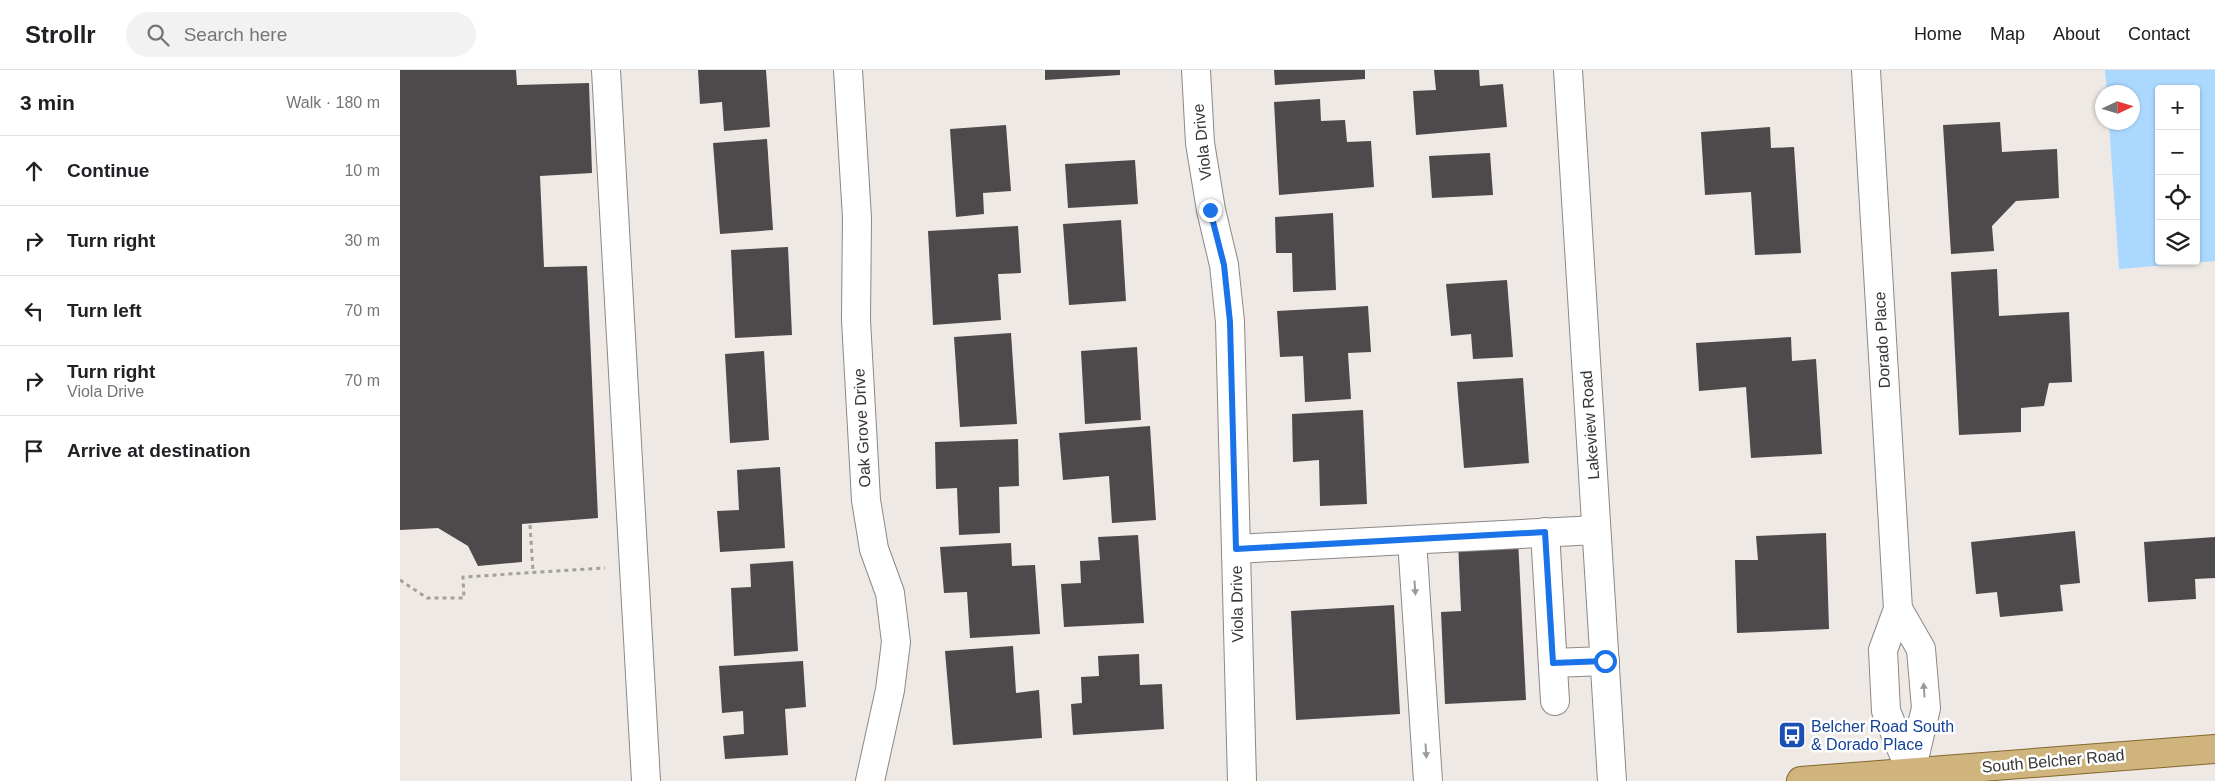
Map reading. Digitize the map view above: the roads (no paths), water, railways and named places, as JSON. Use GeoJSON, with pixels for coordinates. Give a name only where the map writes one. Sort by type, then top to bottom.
{"type":"FeatureCollection","features":[{"type":"Feature","properties":{"kind":"main road","name":"South Belcher Road"},"geometry":{"type":"LineString","coordinates":[[1801,781],[1911,772],[1944,775],[2026,772],[2215,748]]}},
{"type":"Feature","properties":{"kind":"street"},"geometry":{"type":"LineString","coordinates":[[606,70],[646,781]]}},
{"type":"Feature","properties":{"kind":"street","name":"Oak Grove Drive"},"geometry":{"type":"LineString","coordinates":[[848,70],[857,218],[856,320],[866,500],[874,549],[890,593],[896,642],[890,690],[870,781]]}},
{"type":"Feature","properties":{"kind":"street","name":"Viola Drive"},"geometry":{"type":"LineString","coordinates":[[1196,70],[1200,143],[1210,210],[1224,265],[1230,322],[1242,781]]}},
{"type":"Feature","properties":{"kind":"street","name":"Lakeview Road"},"geometry":{"type":"LineString","coordinates":[[1568,70],[1612,781]]}},
{"type":"Feature","properties":{"kind":"street","name":"Dorado Place"},"geometry":{"type":"LineString","coordinates":[[1866,70],[1898,609],[1883,650],[1886,711],[1911,772]]}},
{"type":"Feature","properties":{"kind":"street"},"geometry":{"type":"LineString","coordinates":[[1236,549],[1596,530]]}},
{"type":"Feature","properties":{"kind":"street"},"geometry":{"type":"LineString","coordinates":[[1545,532],[1555,701]]}},
{"type":"Feature","properties":{"kind":"street"},"geometry":{"type":"LineString","coordinates":[[1412,540],[1428,781]]}},
{"type":"Feature","properties":{"kind":"street","name":"Dorado Place"},"geometry":{"type":"LineString","coordinates":[[1898,609],[1921,649],[1926,708],[1911,772]]}},
{"type":"Feature","properties":{"kind":"street"},"geometry":{"type":"LineString","coordinates":[[1553,663],[1605,661]]}},
{"type":"Feature","properties":{"kind":"water"},"geometry":{"type":"Polygon","coordinates":[[[2105,70],[2215,70],[2215,261],[2200,262],[2200,85],[2155,85],[2155,265],[2167,265],[2119,269],[2109,130],[2140,130],[2140,85],[2106,85],[2105,70]]]}},
{"type":"Feature","properties":{"kind":"place","name":"Belcher Road South & Dorado Place"},"geometry":{"type":"Point","coordinates":[1792,735]}}]}
